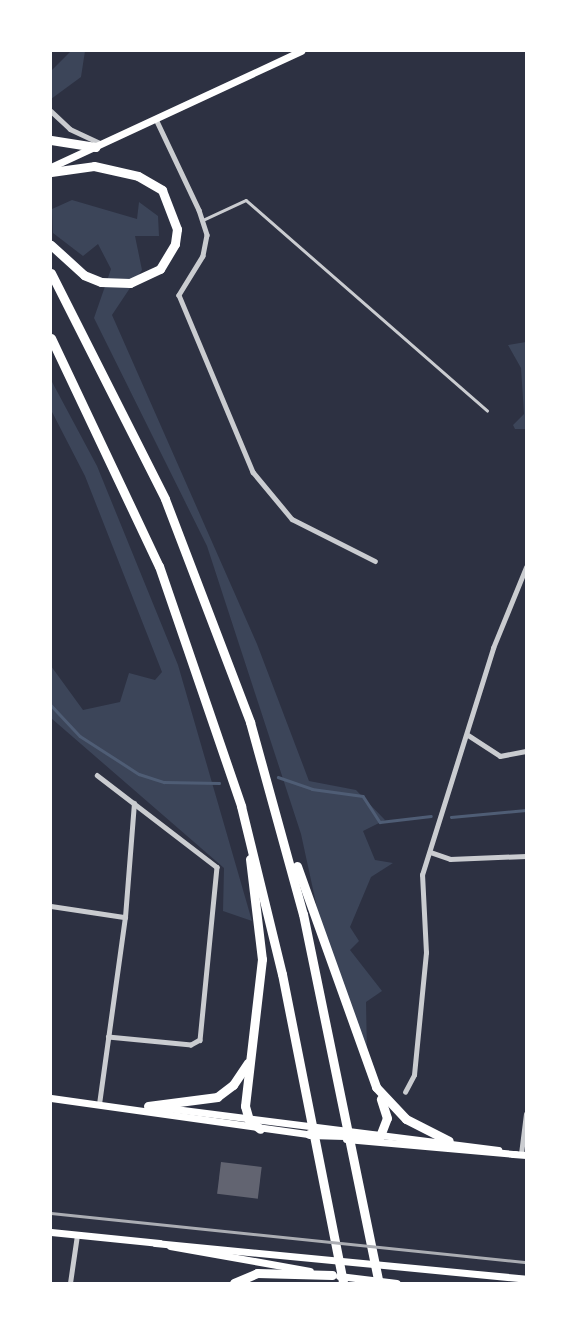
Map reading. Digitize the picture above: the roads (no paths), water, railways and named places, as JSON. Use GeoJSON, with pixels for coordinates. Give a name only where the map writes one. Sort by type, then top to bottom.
{"type":"FeatureCollection","features":[{"type":"Feature","properties":{"kind":"highway"},"geometry":{"type":"LineString","coordinates":[[51,140],[99,146]]}},
{"type":"Feature","properties":{"kind":"highway"},"geometry":{"type":"LineString","coordinates":[[51,170],[94,166],[138,176],[162,190],[177,229],[175,244],[160,268],[130,283],[101,282],[84,275],[51,244]]}},
{"type":"Feature","properties":{"kind":"highway"},"geometry":{"type":"LineString","coordinates":[[51,273],[107,378],[174,519],[225,650],[336,986],[386,1110],[383,1133],[369,1138],[307,1134]]}},
{"type":"Feature","properties":{"kind":"highway"},"geometry":{"type":"LineString","coordinates":[[51,338],[159,566],[241,806],[282,974],[343,1283]]}},
{"type":"Feature","properties":{"kind":"highway"},"geometry":{"type":"LineString","coordinates":[[266,774],[303,914],[379,1283]]}},
{"type":"Feature","properties":{"kind":"highway"},"geometry":{"type":"LineString","coordinates":[[241,806],[262,947],[246,1116],[260,1129]]}},
{"type":"Feature","properties":{"kind":"highway"},"geometry":{"type":"LineString","coordinates":[[148,1106],[202,1101],[221,1095],[239,1078],[252,1052]]}},
{"type":"Feature","properties":{"kind":"highway"},"geometry":{"type":"LineString","coordinates":[[376,1087],[406,1119],[449,1141]]}},
{"type":"Feature","properties":{"kind":"highway"},"geometry":{"type":"LineString","coordinates":[[233,1283],[257,1273],[332,1275]]}},
{"type":"Feature","properties":{"kind":"main road"},"geometry":{"type":"LineString","coordinates":[[51,170],[155,118],[301,51]]}},
{"type":"Feature","properties":{"kind":"main road"},"geometry":{"type":"LineString","coordinates":[[51,1098],[260,1129],[521,1155]]}},
{"type":"Feature","properties":{"kind":"main road"},"geometry":{"type":"LineString","coordinates":[[99,1104],[246,1116],[449,1141],[521,1155]]}},
{"type":"Feature","properties":{"kind":"main road"},"geometry":{"type":"LineString","coordinates":[[51,1231],[526,1279]]}},
{"type":"Feature","properties":{"kind":"main road"},"geometry":{"type":"LineString","coordinates":[[155,1243],[258,1263],[397,1283]]}},
{"type":"Feature","properties":{"kind":"street"},"geometry":{"type":"LineString","coordinates":[[51,111],[70,129],[99,146]]}},
{"type":"Feature","properties":{"kind":"street"},"geometry":{"type":"LineString","coordinates":[[155,118],[203,220],[207,235],[203,256],[178,295],[253,472],[292,519],[375,561]]}},
{"type":"Feature","properties":{"kind":"street"},"geometry":{"type":"LineString","coordinates":[[405,1092],[414,1075],[426,953],[420,900],[430,852],[493,648],[526,567]]}},
{"type":"Feature","properties":{"kind":"street"},"geometry":{"type":"LineString","coordinates":[[468,735],[500,757],[526,751]]}},
{"type":"Feature","properties":{"kind":"street"},"geometry":{"type":"LineString","coordinates":[[97,775],[217,867],[200,1040],[186,1045],[108,1037]]}},
{"type":"Feature","properties":{"kind":"street"},"geometry":{"type":"LineString","coordinates":[[99,1104],[125,917],[134,803]]}},
{"type":"Feature","properties":{"kind":"street"},"geometry":{"type":"LineString","coordinates":[[430,852],[450,859],[526,856]]}},
{"type":"Feature","properties":{"kind":"street"},"geometry":{"type":"LineString","coordinates":[[51,906],[125,917]]}},
{"type":"Feature","properties":{"kind":"street"},"geometry":{"type":"LineString","coordinates":[[521,1155],[526,1114]]}},
{"type":"Feature","properties":{"kind":"street"},"geometry":{"type":"LineString","coordinates":[[70,1283],[77,1234]]}},
{"type":"Feature","properties":{"kind":"lane"},"geometry":{"type":"LineString","coordinates":[[203,220],[246,200],[487,410]]}},
{"type":"Feature","properties":{"kind":"waterway"},"geometry":{"type":"LineString","coordinates":[[51,705],[80,736],[139,774],[164,782],[219,783]]}},
{"type":"Feature","properties":{"kind":"waterway"},"geometry":{"type":"LineString","coordinates":[[278,777],[312,789],[363,796],[380,822],[431,816]]}},
{"type":"Feature","properties":{"kind":"waterway"},"geometry":{"type":"LineString","coordinates":[[451,817],[526,810]]}},
{"type":"Feature","properties":{"kind":"railway"},"geometry":{"type":"LineString","coordinates":[[51,1213],[526,1262]]}}]}
